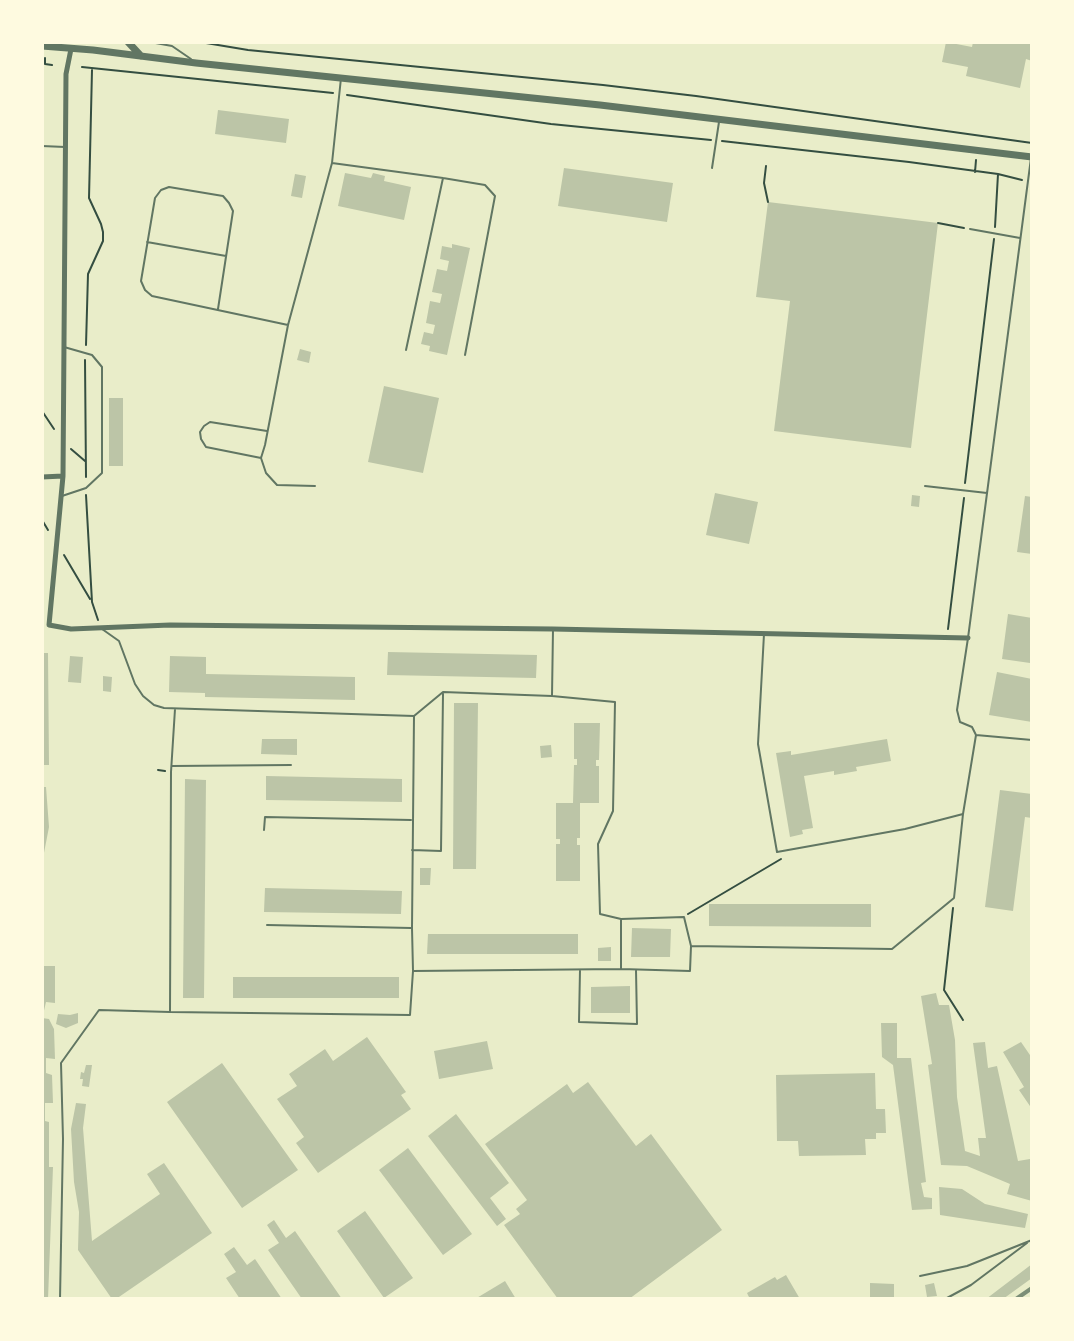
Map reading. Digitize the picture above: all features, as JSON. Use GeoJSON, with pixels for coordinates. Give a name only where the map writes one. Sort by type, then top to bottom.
{"type":"FeatureCollection","features":[{"type":"Feature","properties":{"kind":"street"},"geometry":{"type":"LineString","coordinates":[[128,42],[141,56]]}},
{"type":"Feature","properties":{"kind":"street"},"geometry":{"type":"LineString","coordinates":[[72,45],[66,74],[63,476],[49,625],[71,630],[170,625],[553,629],[968,638]]}},
{"type":"Feature","properties":{"kind":"street"},"geometry":{"type":"LineString","coordinates":[[42,46],[72,45],[93,50],[196,63],[600,105],[1031,157]]}},
{"type":"Feature","properties":{"kind":"street"},"geometry":{"type":"LineString","coordinates":[[42,477],[63,476]]}},
{"type":"Feature","properties":{"kind":"lane"},"geometry":{"type":"LineString","coordinates":[[150,42],[172,46],[196,63]]}},
{"type":"Feature","properties":{"kind":"lane"},"geometry":{"type":"LineString","coordinates":[[315,486],[277,485],[266,473],[261,458],[288,325],[332,163],[341,77]]}},
{"type":"Feature","properties":{"kind":"lane"},"geometry":{"type":"LineString","coordinates":[[712,168],[720,120]]}},
{"type":"Feature","properties":{"kind":"lane"},"geometry":{"type":"LineString","coordinates":[[42,146],[65,147]]}},
{"type":"Feature","properties":{"kind":"lane"},"geometry":{"type":"LineString","coordinates":[[691,946],[892,949],[954,898],[963,814],[976,735],[972,727],[960,722],[957,710],[1031,157]]}},
{"type":"Feature","properties":{"kind":"lane"},"geometry":{"type":"LineString","coordinates":[[332,163],[486,185],[495,196],[465,355]]}},
{"type":"Feature","properties":{"kind":"lane"},"geometry":{"type":"LineString","coordinates":[[406,350],[443,178]]}},
{"type":"Feature","properties":{"kind":"lane"},"geometry":{"type":"LineString","coordinates":[[218,309],[233,211],[223,196],[170,187],[161,190],[155,198],[147,242],[141,281],[145,290],[152,296],[288,325]]}},
{"type":"Feature","properties":{"kind":"lane"},"geometry":{"type":"LineString","coordinates":[[970,229],[1020,238]]}},
{"type":"Feature","properties":{"kind":"lane"},"geometry":{"type":"LineString","coordinates":[[147,242],[226,256]]}},
{"type":"Feature","properties":{"kind":"lane"},"geometry":{"type":"LineString","coordinates":[[62,496],[86,488],[102,473],[102,367],[92,355],[64,347]]}},
{"type":"Feature","properties":{"kind":"lane"},"geometry":{"type":"LineString","coordinates":[[261,458],[206,447],[200,432],[210,423],[267,431]]}},
{"type":"Feature","properties":{"kind":"lane"},"geometry":{"type":"LineString","coordinates":[[925,486],[987,493]]}},
{"type":"Feature","properties":{"kind":"lane"},"geometry":{"type":"LineString","coordinates":[[42,626],[49,625]]}},
{"type":"Feature","properties":{"kind":"lane"},"geometry":{"type":"LineString","coordinates":[[101,628],[119,641],[135,684],[143,696],[154,705],[164,708],[414,716],[442,692],[552,696],[615,702],[613,811],[598,844],[600,914],[621,918],[684,918],[691,946],[690,971],[621,969],[413,971]]}},
{"type":"Feature","properties":{"kind":"lane"},"geometry":{"type":"LineString","coordinates":[[552,696],[553,629]]}},
{"type":"Feature","properties":{"kind":"lane"},"geometry":{"type":"LineString","coordinates":[[764,634],[758,744],[777,852],[905,829],[963,814]]}},
{"type":"Feature","properties":{"kind":"lane"},"geometry":{"type":"LineString","coordinates":[[412,850],[441,851],[442,692]]}},
{"type":"Feature","properties":{"kind":"lane"},"geometry":{"type":"LineString","coordinates":[[170,1012],[172,766],[175,709]]}},
{"type":"Feature","properties":{"kind":"lane"},"geometry":{"type":"LineString","coordinates":[[60,1299],[63,1139],[61,1063],[99,1010],[410,1015],[413,971],[411,928],[414,716]]}},
{"type":"Feature","properties":{"kind":"lane"},"geometry":{"type":"LineString","coordinates":[[976,735],[1032,740]]}},
{"type":"Feature","properties":{"kind":"lane"},"geometry":{"type":"LineString","coordinates":[[172,766],[291,765]]}},
{"type":"Feature","properties":{"kind":"lane"},"geometry":{"type":"LineString","coordinates":[[264,830],[265,817],[413,820]]}},
{"type":"Feature","properties":{"kind":"lane"},"geometry":{"type":"LineString","coordinates":[[621,918],[621,969]]}},
{"type":"Feature","properties":{"kind":"lane"},"geometry":{"type":"LineString","coordinates":[[267,925],[411,928]]}},
{"type":"Feature","properties":{"kind":"lane"},"geometry":{"type":"LineString","coordinates":[[580,970],[579,1022],[637,1024],[636,970]]}},
{"type":"Feature","properties":{"kind":"lane"},"geometry":{"type":"LineString","coordinates":[[920,1276],[967,1266],[1032,1240],[971,1285],[944,1299]]}},
{"type":"Feature","properties":{"kind":"path"},"geometry":{"type":"LineString","coordinates":[[200,42],[259,51],[673,93],[1032,143]]}},
{"type":"Feature","properties":{"kind":"path"},"geometry":{"type":"LineString","coordinates":[[45,58],[43,64],[52,65]]}},
{"type":"Feature","properties":{"kind":"path"},"geometry":{"type":"LineString","coordinates":[[82,67],[339,94],[551,124],[909,162],[998,174],[1027,181]]}},
{"type":"Feature","properties":{"kind":"path"},"geometry":{"type":"LineString","coordinates":[[766,166],[764,183],[768,202]]}},
{"type":"Feature","properties":{"kind":"path"},"geometry":{"type":"LineString","coordinates":[[946,638],[995,234],[998,174]]}},
{"type":"Feature","properties":{"kind":"path"},"geometry":{"type":"LineString","coordinates":[[938,223],[970,229]]}},
{"type":"Feature","properties":{"kind":"path"},"geometry":{"type":"LineString","coordinates":[[42,520],[92,602]]}},
{"type":"Feature","properties":{"kind":"path"},"geometry":{"type":"LineString","coordinates":[[684,918],[782,859]]}},
{"type":"Feature","properties":{"kind":"path"},"geometry":{"type":"LineString","coordinates":[[954,898],[944,990],[963,1020]]}},
{"type":"Feature","properties":{"kind":"building"},"geometry":{"type":"Polygon","coordinates":[[[946,42],[972,47],[973,42],[1032,42],[1032,61],[1026,59],[1020,88],[966,76],[968,67],[942,62],[946,42]]]}},
{"type":"Feature","properties":{"kind":"building"},"geometry":{"type":"Polygon","coordinates":[[[218,110],[289,119],[286,143],[215,134],[218,110]]]}},
{"type":"Feature","properties":{"kind":"building"},"geometry":{"type":"Polygon","coordinates":[[[564,168],[673,183],[667,222],[558,206],[564,168]]]}},
{"type":"Feature","properties":{"kind":"building"},"geometry":{"type":"Polygon","coordinates":[[[345,173],[371,178],[373,173],[385,176],[384,181],[411,187],[404,220],[338,206],[345,173]]]}},
{"type":"Feature","properties":{"kind":"building"},"geometry":{"type":"Polygon","coordinates":[[[295,174],[306,176],[302,198],[291,196],[295,174]]]}},
{"type":"Feature","properties":{"kind":"building"},"geometry":{"type":"Polygon","coordinates":[[[768,202],[938,223],[911,448],[774,431],[790,301],[756,297],[768,202]]]}},
{"type":"Feature","properties":{"kind":"building"},"geometry":{"type":"Polygon","coordinates":[[[452,244],[470,248],[447,355],[429,351],[430,346],[421,344],[424,332],[433,334],[435,325],[426,323],[430,301],[440,303],[442,294],[432,292],[437,269],[447,271],[449,261],[440,259],[442,246],[452,248],[452,244]]]}},
{"type":"Feature","properties":{"kind":"building"},"geometry":{"type":"Polygon","coordinates":[[[300,349],[311,352],[309,363],[297,360],[300,349]]]}},
{"type":"Feature","properties":{"kind":"building"},"geometry":{"type":"Polygon","coordinates":[[[384,386],[439,398],[423,473],[368,462],[384,386]]]}},
{"type":"Feature","properties":{"kind":"building"},"geometry":{"type":"Polygon","coordinates":[[[109,398],[123,398],[123,466],[109,466],[109,398]]]}},
{"type":"Feature","properties":{"kind":"building"},"geometry":{"type":"Polygon","coordinates":[[[715,493],[758,502],[749,544],[706,535],[715,493]]]}},
{"type":"Feature","properties":{"kind":"building"},"geometry":{"type":"Polygon","coordinates":[[[912,495],[920,496],[919,507],[911,506],[912,495]]]}},
{"type":"Feature","properties":{"kind":"building"},"geometry":{"type":"Polygon","coordinates":[[[1025,496],[1032,497],[1032,554],[1017,552],[1025,496]]]}},
{"type":"Feature","properties":{"kind":"building"},"geometry":{"type":"Polygon","coordinates":[[[1008,614],[1032,618],[1030,663],[1002,659],[1008,614]]]}},
{"type":"Feature","properties":{"kind":"building"},"geometry":{"type":"Polygon","coordinates":[[[388,652],[537,655],[536,678],[387,675],[388,652]]]}},
{"type":"Feature","properties":{"kind":"building"},"geometry":{"type":"Polygon","coordinates":[[[42,653],[48,653],[49,765],[42,765],[42,653]]]}},
{"type":"Feature","properties":{"kind":"building"},"geometry":{"type":"Polygon","coordinates":[[[70,656],[83,657],[81,683],[68,682],[70,656]]]}},
{"type":"Feature","properties":{"kind":"building"},"geometry":{"type":"Polygon","coordinates":[[[170,656],[206,657],[206,674],[355,677],[355,700],[205,697],[205,693],[169,692],[170,656]]]}},
{"type":"Feature","properties":{"kind":"building"},"geometry":{"type":"Polygon","coordinates":[[[997,672],[1032,679],[1032,722],[989,715],[997,672]]]}},
{"type":"Feature","properties":{"kind":"building"},"geometry":{"type":"Polygon","coordinates":[[[103,676],[112,677],[111,692],[103,691],[103,676]]]}},
{"type":"Feature","properties":{"kind":"building"},"geometry":{"type":"Polygon","coordinates":[[[454,703],[478,703],[476,869],[453,869],[454,703]]]}},
{"type":"Feature","properties":{"kind":"building"},"geometry":{"type":"Polygon","coordinates":[[[574,723],[600,723],[599,760],[596,760],[596,766],[599,766],[599,803],[580,803],[580,838],[577,838],[577,845],[580,845],[580,881],[556,881],[556,844],[560,844],[560,839],[556,839],[556,803],[573,803],[574,765],[577,765],[577,759],[574,759],[574,723]]]}},
{"type":"Feature","properties":{"kind":"building"},"geometry":{"type":"Polygon","coordinates":[[[262,739],[297,739],[297,755],[261,754],[262,739]]]}},
{"type":"Feature","properties":{"kind":"building"},"geometry":{"type":"Polygon","coordinates":[[[887,739],[891,761],[856,767],[857,771],[834,775],[834,771],[804,776],[813,828],[802,830],[803,834],[790,837],[776,753],[791,751],[791,755],[887,739]]]}},
{"type":"Feature","properties":{"kind":"building"},"geometry":{"type":"Polygon","coordinates":[[[551,745],[552,757],[541,758],[540,746],[551,745]]]}},
{"type":"Feature","properties":{"kind":"building"},"geometry":{"type":"Polygon","coordinates":[[[266,776],[402,779],[402,802],[266,800],[266,776]]]}},
{"type":"Feature","properties":{"kind":"building"},"geometry":{"type":"Polygon","coordinates":[[[185,779],[206,780],[204,998],[183,998],[185,779]]]}},
{"type":"Feature","properties":{"kind":"building"},"geometry":{"type":"Polygon","coordinates":[[[42,787],[46,787],[49,827],[43,858],[42,858],[42,787]]]}},
{"type":"Feature","properties":{"kind":"building"},"geometry":{"type":"Polygon","coordinates":[[[1000,790],[1032,794],[1032,818],[1025,817],[1013,911],[985,907],[1000,790]]]}},
{"type":"Feature","properties":{"kind":"building"},"geometry":{"type":"Polygon","coordinates":[[[420,868],[431,868],[430,885],[420,885],[420,868]]]}},
{"type":"Feature","properties":{"kind":"building"},"geometry":{"type":"Polygon","coordinates":[[[265,888],[402,891],[401,914],[264,912],[265,888]]]}},
{"type":"Feature","properties":{"kind":"building"},"geometry":{"type":"Polygon","coordinates":[[[709,904],[871,904],[871,927],[709,926],[709,904]]]}},
{"type":"Feature","properties":{"kind":"building"},"geometry":{"type":"Polygon","coordinates":[[[632,928],[671,929],[670,957],[631,957],[632,928]]]}},
{"type":"Feature","properties":{"kind":"building"},"geometry":{"type":"Polygon","coordinates":[[[428,934],[578,934],[578,954],[427,954],[428,934]]]}},
{"type":"Feature","properties":{"kind":"building"},"geometry":{"type":"Polygon","coordinates":[[[611,947],[611,961],[598,961],[598,948],[611,947]]]}},
{"type":"Feature","properties":{"kind":"building"},"geometry":{"type":"Polygon","coordinates":[[[42,966],[55,966],[55,1003],[46,1002],[43,1015],[42,966]]]}},
{"type":"Feature","properties":{"kind":"building"},"geometry":{"type":"Polygon","coordinates":[[[233,977],[399,977],[399,998],[233,998],[233,977]]]}},
{"type":"Feature","properties":{"kind":"building"},"geometry":{"type":"Polygon","coordinates":[[[630,986],[630,1013],[591,1013],[591,987],[630,986]]]}},
{"type":"Feature","properties":{"kind":"building"},"geometry":{"type":"Polygon","coordinates":[[[936,993],[939,1005],[949,1005],[955,1040],[957,1097],[965,1151],[980,1156],[978,1138],[986,1138],[973,1043],[985,1042],[988,1068],[997,1066],[1018,1161],[1030,1159],[1032,1201],[1007,1194],[1010,1184],[967,1166],[941,1165],[928,1065],[932,1064],[921,996],[936,993]]]}},
{"type":"Feature","properties":{"kind":"building"},"geometry":{"type":"Polygon","coordinates":[[[78,1013],[78,1023],[66,1028],[56,1024],[58,1014],[78,1013]]]}},
{"type":"Feature","properties":{"kind":"building"},"geometry":{"type":"Polygon","coordinates":[[[42,1018],[49,1019],[54,1029],[55,1059],[46,1058],[46,1073],[52,1075],[53,1103],[45,1103],[45,1121],[49,1122],[49,1167],[53,1167],[48,1299],[42,1299],[42,1018]]]}},
{"type":"Feature","properties":{"kind":"building"},"geometry":{"type":"Polygon","coordinates":[[[881,1023],[897,1023],[897,1058],[911,1058],[926,1182],[921,1183],[924,1197],[932,1198],[932,1209],[912,1210],[893,1065],[882,1057],[881,1023]]]}},
{"type":"Feature","properties":{"kind":"building"},"geometry":{"type":"Polygon","coordinates":[[[367,1037],[406,1092],[401,1095],[411,1109],[318,1173],[296,1143],[304,1137],[277,1099],[297,1086],[289,1074],[325,1049],[333,1061],[367,1037]]]}},
{"type":"Feature","properties":{"kind":"building"},"geometry":{"type":"Polygon","coordinates":[[[487,1041],[493,1069],[439,1079],[434,1051],[487,1041]]]}},
{"type":"Feature","properties":{"kind":"building"},"geometry":{"type":"Polygon","coordinates":[[[1021,1042],[1032,1058],[1032,1109],[1019,1090],[1024,1087],[1003,1052],[1021,1042]]]}},
{"type":"Feature","properties":{"kind":"building"},"geometry":{"type":"Polygon","coordinates":[[[222,1063],[298,1170],[242,1208],[167,1102],[222,1063]]]}},
{"type":"Feature","properties":{"kind":"building"},"geometry":{"type":"Polygon","coordinates":[[[86,1065],[92,1065],[89,1087],[82,1086],[83,1079],[80,1079],[81,1072],[84,1073],[86,1065]]]}},
{"type":"Feature","properties":{"kind":"building"},"geometry":{"type":"Polygon","coordinates":[[[875,1073],[876,1109],[885,1109],[886,1133],[876,1133],[876,1139],[865,1139],[866,1155],[799,1156],[798,1141],[777,1141],[776,1075],[875,1073]]]}},
{"type":"Feature","properties":{"kind":"building"},"geometry":{"type":"Polygon","coordinates":[[[588,1082],[636,1146],[651,1134],[722,1230],[629,1299],[558,1299],[504,1225],[520,1214],[516,1209],[527,1200],[485,1144],[567,1084],[573,1093],[588,1082]]]}},
{"type":"Feature","properties":{"kind":"building"},"geometry":{"type":"Polygon","coordinates":[[[76,1103],[86,1104],[83,1128],[92,1241],[160,1194],[147,1174],[164,1163],[212,1233],[116,1299],[112,1299],[78,1250],[79,1212],[74,1182],[71,1129],[76,1103]]]}},
{"type":"Feature","properties":{"kind":"building"},"geometry":{"type":"Polygon","coordinates":[[[456,1114],[509,1183],[490,1198],[506,1219],[497,1226],[428,1136],[456,1114]]]}},
{"type":"Feature","properties":{"kind":"building"},"geometry":{"type":"Polygon","coordinates":[[[408,1148],[472,1234],[443,1255],[379,1170],[408,1148]]]}},
{"type":"Feature","properties":{"kind":"building"},"geometry":{"type":"Polygon","coordinates":[[[939,1187],[962,1189],[985,1204],[1028,1214],[1025,1228],[940,1215],[939,1187]]]}},
{"type":"Feature","properties":{"kind":"building"},"geometry":{"type":"Polygon","coordinates":[[[365,1211],[413,1278],[384,1298],[337,1231],[365,1211]]]}},
{"type":"Feature","properties":{"kind":"building"},"geometry":{"type":"Polygon","coordinates":[[[274,1220],[286,1238],[295,1231],[342,1299],[302,1299],[268,1250],[279,1243],[267,1225],[274,1220]]]}},
{"type":"Feature","properties":{"kind":"building"},"geometry":{"type":"Polygon","coordinates":[[[234,1247],[247,1265],[255,1259],[282,1299],[240,1299],[226,1278],[236,1272],[224,1254],[234,1247]]]}},
{"type":"Feature","properties":{"kind":"building"},"geometry":{"type":"Polygon","coordinates":[[[1032,1264],[1032,1278],[1003,1299],[986,1299],[1032,1264]]]}},
{"type":"Feature","properties":{"kind":"building"},"geometry":{"type":"Polygon","coordinates":[[[786,1275],[800,1299],[750,1299],[747,1293],[775,1277],[777,1280],[786,1275]]]}},
{"type":"Feature","properties":{"kind":"building"},"geometry":{"type":"Polygon","coordinates":[[[505,1281],[516,1299],[475,1299],[505,1281]]]}},
{"type":"Feature","properties":{"kind":"building"},"geometry":{"type":"Polygon","coordinates":[[[870,1283],[894,1284],[894,1299],[870,1299],[870,1283]]]}},
{"type":"Feature","properties":{"kind":"building"},"geometry":{"type":"Polygon","coordinates":[[[934,1283],[937,1296],[927,1297],[925,1285],[934,1283]]]}},
{"type":"Feature","properties":{"kind":"railway"},"geometry":{"type":"LineString","coordinates":[[1016,1299],[1032,1288]]}}]}
